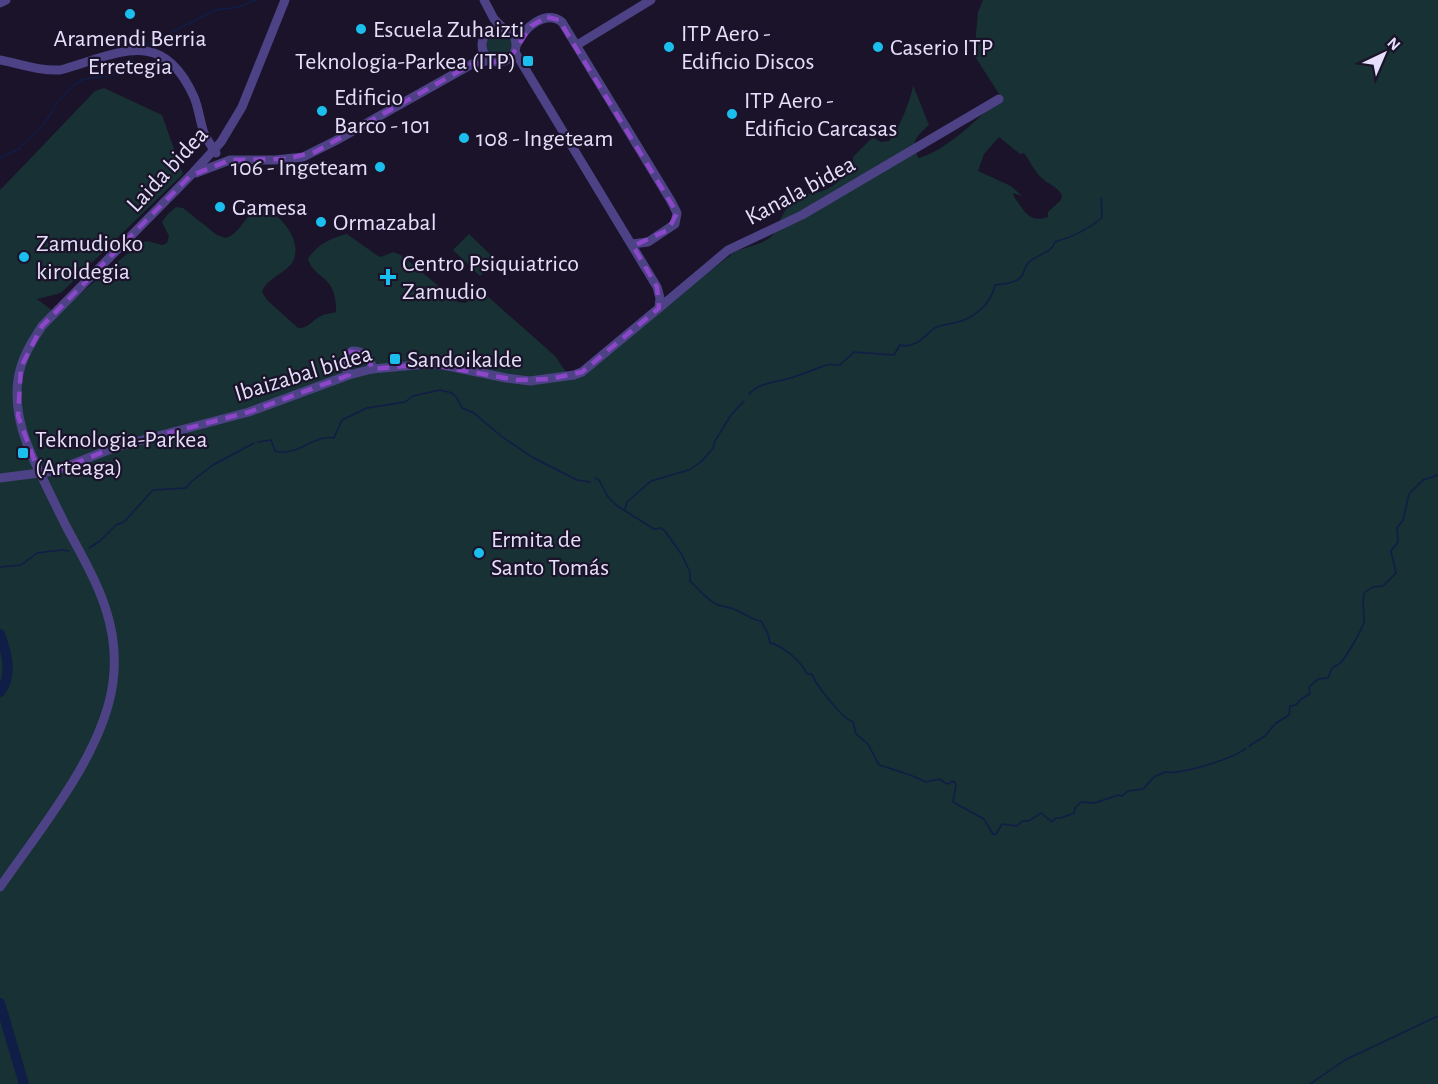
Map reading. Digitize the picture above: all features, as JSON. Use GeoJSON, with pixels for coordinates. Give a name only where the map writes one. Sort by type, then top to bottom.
{"type":"FeatureCollection","features":[{"type":"Feature","properties":{"kind":"street"},"geometry":{"type":"LineString","coordinates":[[0,3],[6,0]]}},
{"type":"Feature","properties":{"kind":"street","name":"Laida bidea"},"geometry":{"type":"LineString","coordinates":[[0,887],[87,758],[107,712],[113,681],[114,652],[110,617],[100,588],[39,473],[25,441],[18,416],[18,380],[26,354],[42,326],[190,176],[228,131],[242,107],[285,0]]}},
{"type":"Feature","properties":{"kind":"street"},"geometry":{"type":"LineString","coordinates":[[577,45],[651,0]]}},
{"type":"Feature","properties":{"kind":"street"},"geometry":{"type":"LineString","coordinates":[[485,4],[512,34],[516,48],[532,80],[657,287],[660,298],[659,308]]}},
{"type":"Feature","properties":{"kind":"street"},"geometry":{"type":"LineString","coordinates":[[485,4],[489,17],[482,47],[486,57],[490,60]]}},
{"type":"Feature","properties":{"kind":"street"},"geometry":{"type":"LineString","coordinates":[[190,176],[224,161],[303,157],[472,64],[490,60],[502,63],[512,57],[522,35],[531,26],[544,18],[555,18],[562,22],[577,45],[677,213],[677,220],[668,230],[648,242],[638,255]]}},
{"type":"Feature","properties":{"kind":"street"},"geometry":{"type":"LineString","coordinates":[[487,33],[497,28],[531,26]]}},
{"type":"Feature","properties":{"kind":"street"},"geometry":{"type":"LineString","coordinates":[[0,60],[37,70],[60,70],[122,51],[135,49],[152,51],[166,59],[187,84],[195,100],[205,136],[224,161]]}},
{"type":"Feature","properties":{"kind":"street","name":"Kanala bidea"},"geometry":{"type":"LineString","coordinates":[[659,308],[728,250],[802,215],[999,99]]}},
{"type":"Feature","properties":{"kind":"street"},"geometry":{"type":"LineString","coordinates":[[632,244],[648,242]]}},
{"type":"Feature","properties":{"kind":"street","name":"Ibaizabal bidea"},"geometry":{"type":"LineString","coordinates":[[0,478],[55,471],[116,447],[249,412],[349,375],[372,369],[428,364],[443,365],[530,381],[574,375],[582,372],[659,308]]}},
{"type":"Feature","properties":{"kind":"street"},"geometry":{"type":"LineString","coordinates":[[349,375],[345,362],[352,351],[367,354],[372,369]]}},
{"type":"Feature","properties":{"kind":"highlighted area"},"geometry":{"type":"Polygon","coordinates":[[[547,17],[559,20],[677,213],[668,230],[633,246],[657,287],[659,308],[582,372],[550,379],[516,380],[428,364],[372,369],[367,354],[344,351],[349,375],[249,412],[116,447],[55,471],[39,473],[18,416],[21,367],[42,326],[190,176],[230,160],[286,159],[315,152],[472,64],[508,61],[531,26],[547,17]]]}},
{"type":"Feature","properties":{"kind":"green space"},"geometry":{"type":"Polygon","coordinates":[[[983,0],[1438,0],[1438,1084],[0,1084],[0,190],[95,91],[104,88],[162,115],[183,174],[61,293],[37,299],[53,311],[61,310],[141,242],[148,241],[162,245],[167,243],[169,236],[162,222],[176,207],[183,208],[217,235],[226,238],[236,231],[252,212],[262,206],[276,215],[289,230],[295,246],[295,255],[292,263],[267,284],[262,292],[267,300],[298,328],[307,326],[323,315],[336,312],[333,291],[311,266],[308,259],[324,243],[347,234],[378,256],[393,252],[401,255],[458,302],[465,303],[478,293],[485,294],[555,356],[566,372],[576,371],[731,255],[730,253],[761,243],[772,236],[778,228],[791,196],[819,192],[842,179],[853,162],[853,157],[873,137],[881,142],[889,141],[904,114],[913,85],[929,125],[918,136],[914,144],[919,158],[941,148],[973,123],[1001,97],[974,55],[978,12],[983,0]],[[999,137],[984,154],[978,171],[1011,186],[1022,196],[1013,193],[1014,197],[1024,211],[1032,217],[1041,219],[1048,217],[1048,212],[1061,200],[1062,195],[1040,176],[1024,153],[1020,154],[999,137]]]}},
{"type":"Feature","properties":{"kind":"green space"},"geometry":{"type":"Polygon","coordinates":[[[499,32],[508,36],[512,45],[508,54],[499,58],[490,54],[486,45],[490,36],[499,32]]]}},
{"type":"Feature","properties":{"kind":"green space"},"geometry":{"type":"Polygon","coordinates":[[[469,234],[496,260],[480,276],[453,250],[469,234]]]}},
{"type":"Feature","properties":{"kind":"waterway"},"geometry":{"type":"LineString","coordinates":[[145,46],[213,11],[257,0]]}},
{"type":"Feature","properties":{"kind":"waterway"},"geometry":{"type":"LineString","coordinates":[[0,158],[19,149],[45,122],[58,101],[74,85],[83,79],[115,74],[135,54]]}},
{"type":"Feature","properties":{"kind":"waterway"},"geometry":{"type":"LineString","coordinates":[[749,394],[758,387],[826,365],[840,365],[854,352],[894,355],[900,345],[914,344],[937,327],[968,318],[990,299],[995,285],[1019,279],[1029,262],[1050,249],[1055,242],[1080,233],[1102,218],[1101,198]]}},
{"type":"Feature","properties":{"kind":"waterway"},"geometry":{"type":"LineString","coordinates":[[258,442],[271,440],[275,451],[298,449],[319,439],[334,438],[342,420],[367,408],[405,402],[413,396],[440,390],[452,393],[462,408],[474,413],[501,436],[532,457],[577,480],[590,482]]}},
{"type":"Feature","properties":{"kind":"waterway"},"geometry":{"type":"LineString","coordinates":[[625,509],[627,502],[651,481],[689,470],[702,461],[713,448],[731,415],[744,401]]}},
{"type":"Feature","properties":{"kind":"waterway"},"geometry":{"type":"LineString","coordinates":[[89,548],[100,541],[116,525],[124,522],[153,490],[186,488],[213,465],[254,443]]}},
{"type":"Feature","properties":{"kind":"waterway"},"geometry":{"type":"LineString","coordinates":[[1249,746],[1265,736],[1275,724],[1289,715],[1290,706],[1296,705],[1310,694],[1309,687],[1318,679],[1328,678],[1332,668],[1346,656],[1364,621],[1364,593],[1373,587],[1383,586],[1396,573],[1391,551],[1398,542],[1397,528],[1403,520],[1409,494],[1423,480],[1438,475]]}},
{"type":"Feature","properties":{"kind":"waterway"},"geometry":{"type":"LineString","coordinates":[[595,478],[599,480],[608,497],[616,505],[654,529],[661,528],[665,531],[682,555],[690,572],[690,581],[706,597],[718,605],[761,621],[770,643],[786,651],[801,664],[807,674],[812,674],[830,701],[853,722],[856,734],[868,744],[879,765],[925,782],[939,779],[947,784],[954,781],[956,785],[953,802],[984,819],[993,834],[996,834],[1002,824],[1017,826],[1022,821],[1029,821],[1041,813],[1052,822],[1056,818],[1074,813],[1075,808],[1081,802],[1095,803],[1118,795],[1122,796],[1128,791],[1143,789],[1154,777],[1165,772],[1182,771],[1206,765],[1230,757],[1246,748]]}},
{"type":"Feature","properties":{"kind":"waterway"},"geometry":{"type":"LineString","coordinates":[[0,567],[21,565],[37,553],[69,551]]}},
{"type":"Feature","properties":{"kind":"waterway"},"geometry":{"type":"LineString","coordinates":[[0,634],[8,664],[8,672],[0,692]]}},
{"type":"Feature","properties":{"kind":"waterway"},"geometry":{"type":"LineString","coordinates":[[0,1003],[24,1084]]}},
{"type":"Feature","properties":{"kind":"waterway"},"geometry":{"type":"LineString","coordinates":[[1310,1084],[1345,1060],[1438,1016]]}},
{"type":"Feature","properties":{"kind":"place","name":"Aramendi Berria Erretegia"},"geometry":{"type":"Point","coordinates":[130,14]}},
{"type":"Feature","properties":{"kind":"place","name":"Escuela Zuhaizti"},"geometry":{"type":"Point","coordinates":[361,29]}},
{"type":"Feature","properties":{"kind":"place","name":"ITP Aero - Edificio Discos"},"geometry":{"type":"Point","coordinates":[669,47]}},
{"type":"Feature","properties":{"kind":"place","name":"Caserio ITP"},"geometry":{"type":"Point","coordinates":[878,47]}},
{"type":"Feature","properties":{"kind":"place","name":"Teknologia-Parkea (ITP)"},"geometry":{"type":"Point","coordinates":[528,61]}},
{"type":"Feature","properties":{"kind":"place","name":"Edificio Barco - 101"},"geometry":{"type":"Point","coordinates":[322,111]}},
{"type":"Feature","properties":{"kind":"place","name":"ITP Aero - Edificio Carcasas"},"geometry":{"type":"Point","coordinates":[732,114]}},
{"type":"Feature","properties":{"kind":"place","name":"108 - Ingeteam"},"geometry":{"type":"Point","coordinates":[464,138]}},
{"type":"Feature","properties":{"kind":"place","name":"106 - Ingeteam"},"geometry":{"type":"Point","coordinates":[380,167]}},
{"type":"Feature","properties":{"kind":"place","name":"Gamesa"},"geometry":{"type":"Point","coordinates":[220,207]}},
{"type":"Feature","properties":{"kind":"place","name":"Ormazabal"},"geometry":{"type":"Point","coordinates":[321,222]}},
{"type":"Feature","properties":{"kind":"place","name":"Zamudioko kiroldegia"},"geometry":{"type":"Point","coordinates":[24,257]}},
{"type":"Feature","properties":{"kind":"place","name":"Centro Psiquiatrico Zamudio"},"geometry":{"type":"Point","coordinates":[388,277]}},
{"type":"Feature","properties":{"kind":"place","name":"Sandoikalde"},"geometry":{"type":"Point","coordinates":[395,359]}},
{"type":"Feature","properties":{"kind":"place","name":"Teknologia-Parkea (Arteaga)"},"geometry":{"type":"Point","coordinates":[23,453]}},
{"type":"Feature","properties":{"kind":"place","name":"Ermita de Santo Tomás"},"geometry":{"type":"Point","coordinates":[479,553]}}]}
